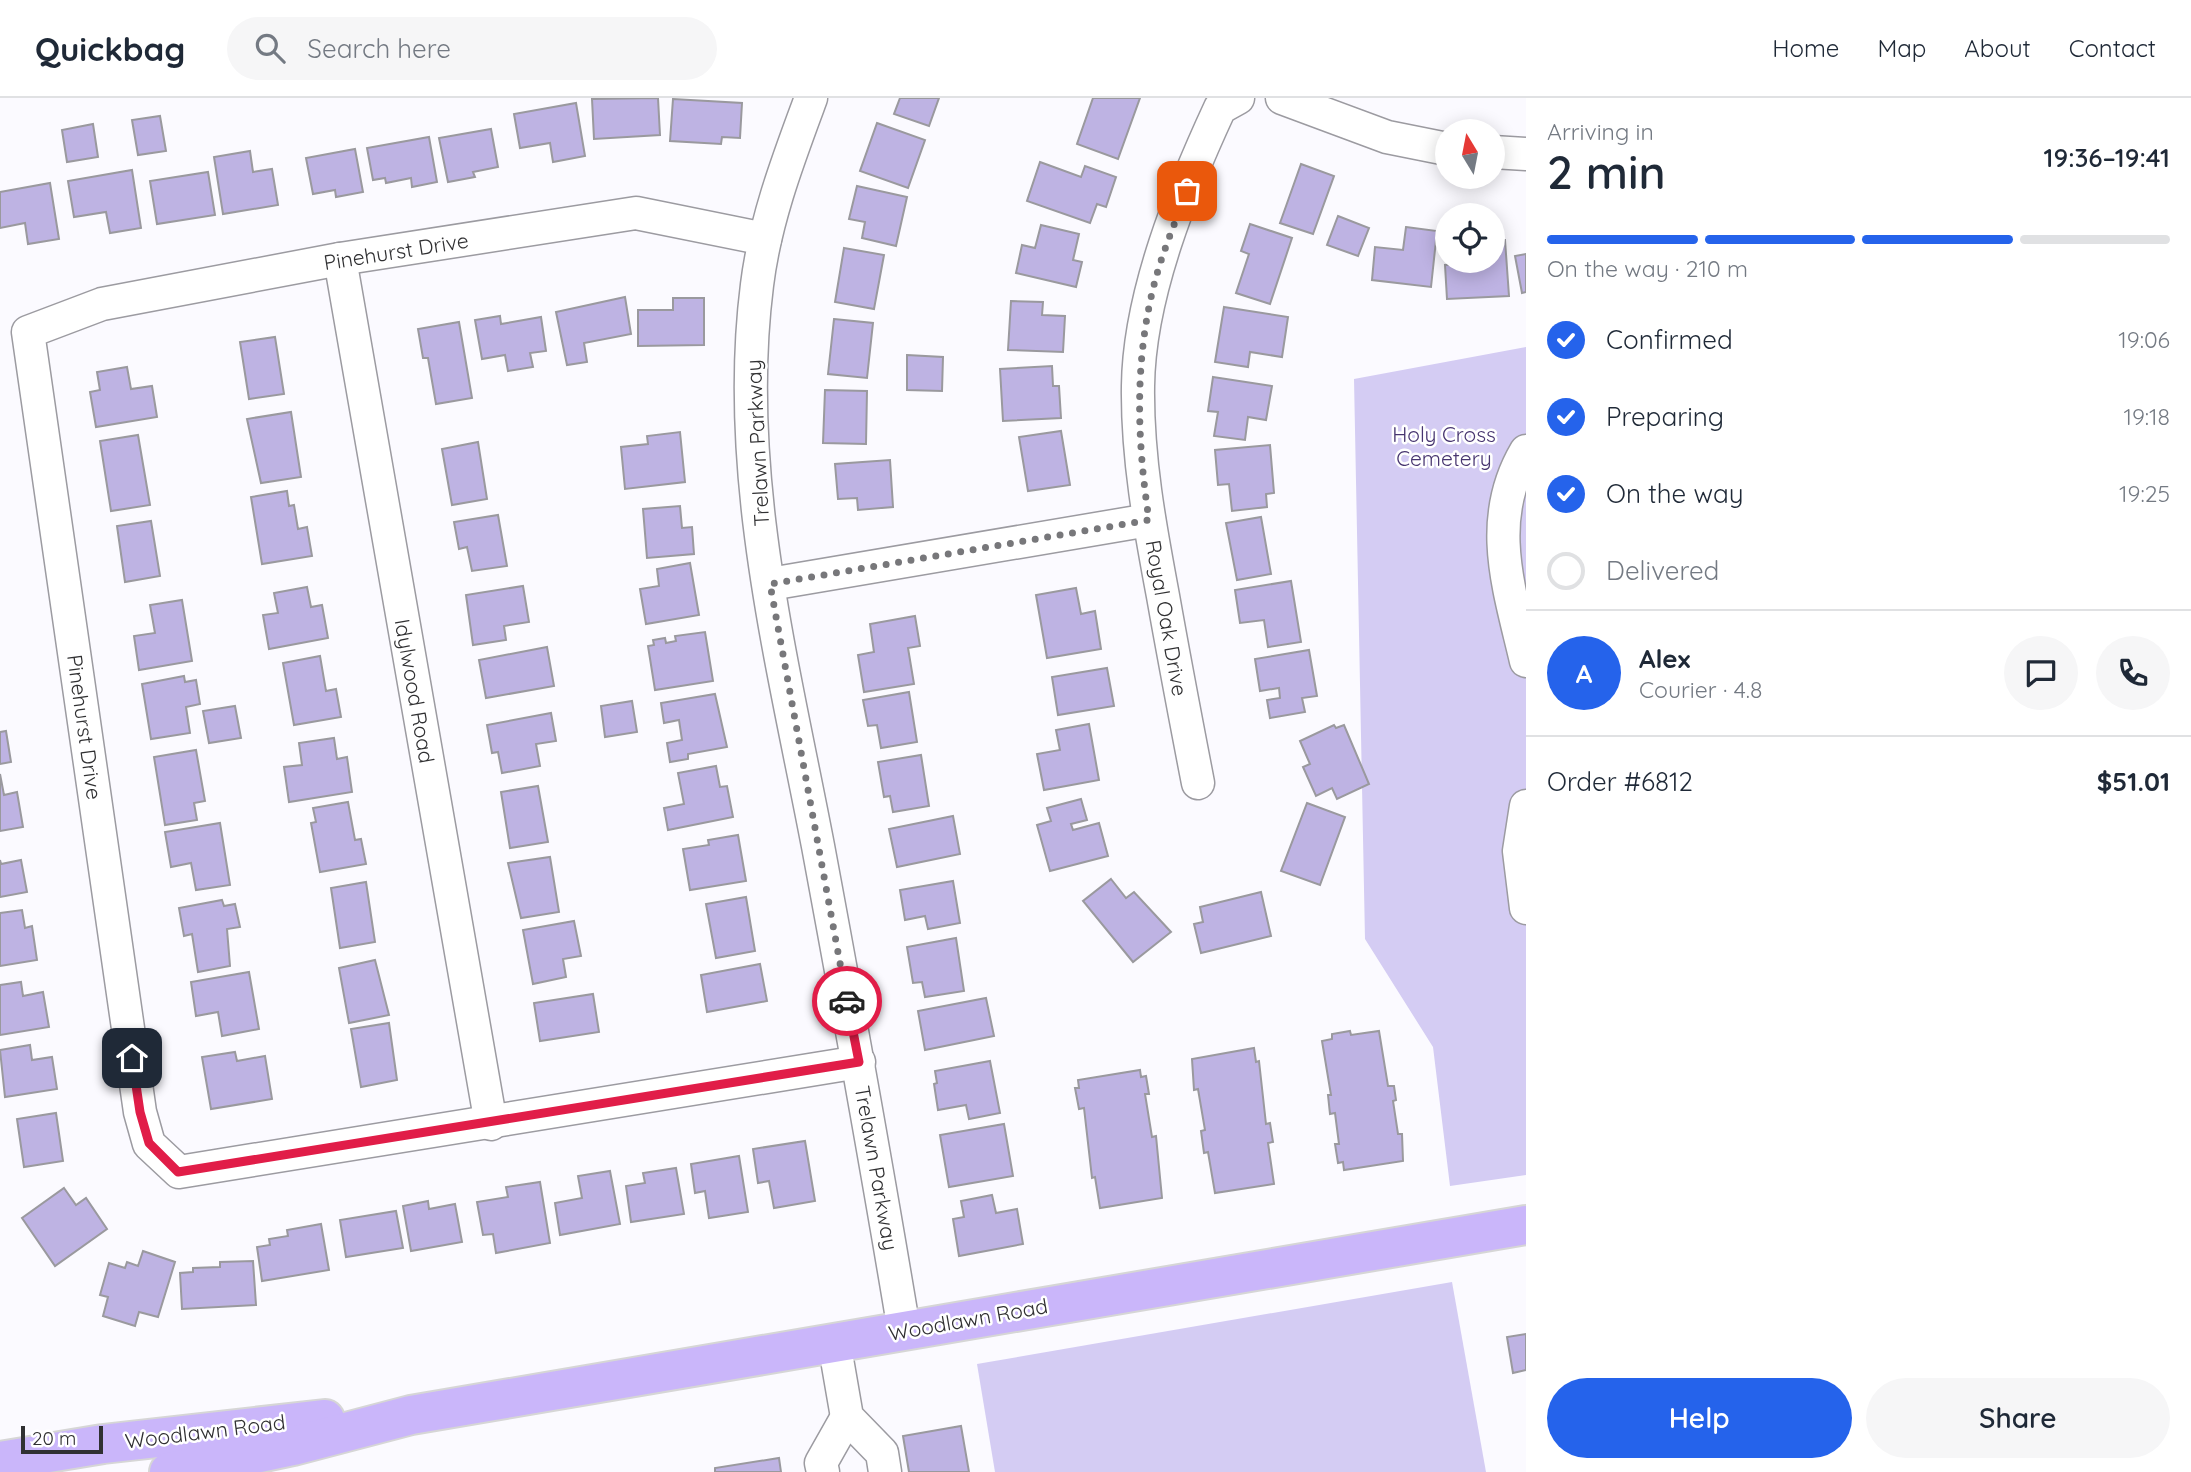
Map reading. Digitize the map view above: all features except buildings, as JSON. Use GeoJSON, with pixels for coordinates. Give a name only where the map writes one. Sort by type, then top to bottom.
{"type":"FeatureCollection","features":[{"type":"Feature","properties":{"kind":"main road","name":"Woodlawn Road"},"geometry":{"type":"LineString","coordinates":[[169,1472],[293,1446],[411,1415],[1526,1225]]}},
{"type":"Feature","properties":{"kind":"main road","name":"Woodlawn Road"},"geometry":{"type":"LineString","coordinates":[[0,1461],[103,1444],[290,1421],[411,1415]]}},
{"type":"Feature","properties":{"kind":"street","name":"Trelawn Parkway"},"geometry":{"type":"LineString","coordinates":[[811,98],[775,195],[765,239],[752,342],[754,469],[770,584],[859,1062],[904,1330]]}},
{"type":"Feature","properties":{"kind":"street","name":"Royal Oak Drive"},"geometry":{"type":"LineString","coordinates":[[1198,783],[1149,520],[1142,470],[1138,385],[1155,280],[1204,143],[1220,108],[1238,98]]}},
{"type":"Feature","properties":{"kind":"street"},"geometry":{"type":"LineString","coordinates":[[1282,98],[1387,137],[1435,147]]}},
{"type":"Feature","properties":{"kind":"street"},"geometry":{"type":"LineString","coordinates":[[1505,153],[1526,154]]}},
{"type":"Feature","properties":{"kind":"street","name":"Pinehurst Drive"},"geometry":{"type":"LineString","coordinates":[[765,239],[636,213],[340,259],[102,304],[28,332],[140,1112],[149,1143],[178,1172],[491,1124],[859,1062]]}},
{"type":"Feature","properties":{"kind":"street","name":"Idylwood Road"},"geometry":{"type":"LineString","coordinates":[[340,259],[491,1124]]}},
{"type":"Feature","properties":{"kind":"street"},"geometry":{"type":"LineString","coordinates":[[1526,451],[1513,476],[1503,515],[1501,542],[1526,661]]}},
{"type":"Feature","properties":{"kind":"street"},"geometry":{"type":"LineString","coordinates":[[770,584],[1149,520]]}},
{"type":"Feature","properties":{"kind":"street"},"geometry":{"type":"LineString","coordinates":[[1508,582],[1526,620]]}},
{"type":"Feature","properties":{"kind":"street"},"geometry":{"type":"LineString","coordinates":[[1526,806],[1519,859],[1526,908]]}},
{"type":"Feature","properties":{"kind":"street"},"geometry":{"type":"LineString","coordinates":[[834,1342],[847,1417],[882,1453],[886,1472]]}},
{"type":"Feature","properties":{"kind":"street"},"geometry":{"type":"LineString","coordinates":[[823,1472],[821,1463],[847,1417]]}},
{"type":"Feature","properties":{"kind":"green space","name":"Holy Cross Cemetery"},"geometry":{"type":"Polygon","coordinates":[[[1526,347],[1526,1175],[1450,1186],[1433,1047],[1365,939],[1354,379],[1526,347]]]}},
{"type":"Feature","properties":{"kind":"green space"},"geometry":{"type":"Polygon","coordinates":[[[1452,1282],[1486,1472],[995,1472],[977,1364],[1452,1282]]]}},
{"type":"Feature","properties":{"kind":"way so far"},"geometry":{"type":"LineString","coordinates":[[847,1001],[770,584],[1149,520],[1140,449],[1138,385],[1141,354],[1155,280],[1187,191]]}},
{"type":"Feature","properties":{"kind":"route"},"geometry":{"type":"LineString","coordinates":[[132,1058],[140,1112],[149,1143],[178,1172],[859,1062],[847,1001]]}}]}
